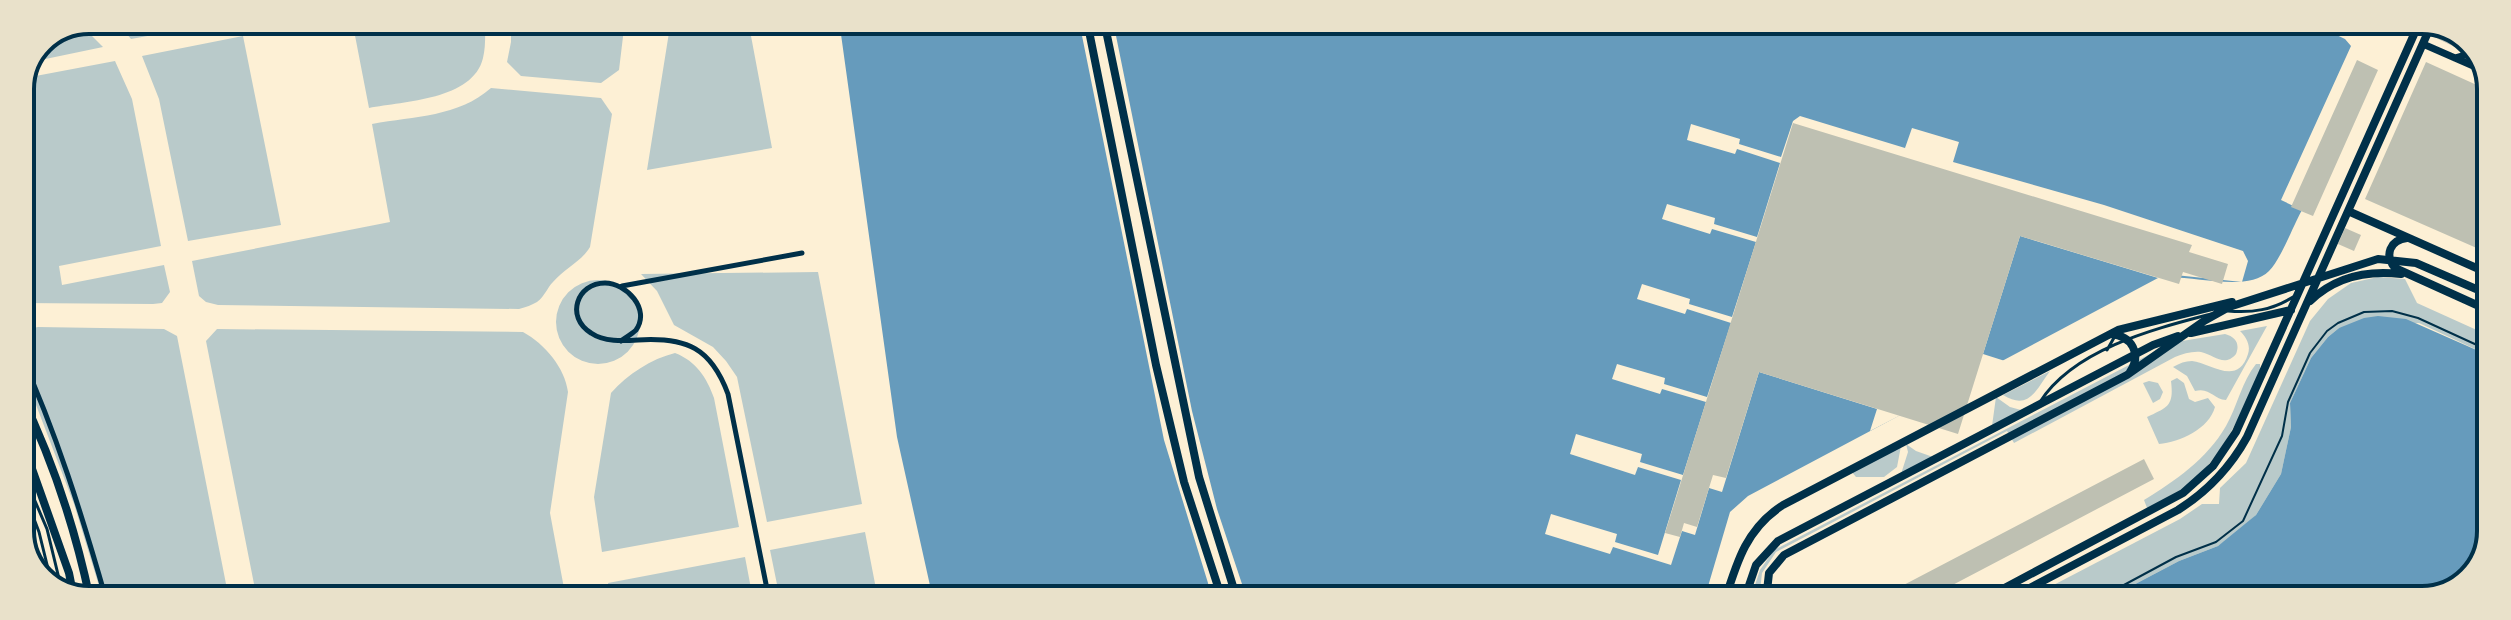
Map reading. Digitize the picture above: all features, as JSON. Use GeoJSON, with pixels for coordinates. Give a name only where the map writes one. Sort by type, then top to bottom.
{"type":"FeatureCollection","features":[{"type":"Feature","properties":{"kind":"main road"},"geometry":{"type":"LineString","coordinates":[[1090,34],[1156,365],[1184,482],[1217,586]]}},
{"type":"Feature","properties":{"kind":"main road"},"geometry":{"type":"LineString","coordinates":[[1107,34],[1199,477],[1233,586]]}},
{"type":"Feature","properties":{"kind":"main road"},"geometry":{"type":"LineString","coordinates":[[2008,586],[2172,499],[2204,476],[2222,455],[2236,432],[2414,34]]}},
{"type":"Feature","properties":{"kind":"main road"},"geometry":{"type":"LineString","coordinates":[[2034,586],[2178,510],[2213,484],[2232,462],[2247,437],[2427,34]]}},
{"type":"Feature","properties":{"kind":"main road"},"geometry":{"type":"LineString","coordinates":[[2348,211],[2477,267]]}},
{"type":"Feature","properties":{"kind":"main road"},"geometry":{"type":"LineString","coordinates":[[2411,239],[2403,238],[2396,242],[2389,256],[2395,268],[2477,305]]}},
{"type":"Feature","properties":{"kind":"main road"},"geometry":{"type":"LineString","coordinates":[[1768,586],[1769,573],[1784,555],[2127,375],[2216,313],[2364,262],[2386,259],[2423,266],[2477,289]]}},
{"type":"Feature","properties":{"kind":"main road"},"geometry":{"type":"LineString","coordinates":[[2307,303],[2332,284],[2365,273],[2417,278]]}},
{"type":"Feature","properties":{"kind":"main road"},"geometry":{"type":"LineString","coordinates":[[1730,586],[1752,532],[1769,514],[1783,505],[2106,335],[2280,290]]}},
{"type":"Feature","properties":{"kind":"main road"},"geometry":{"type":"LineString","coordinates":[[1749,586],[1756,565],[1778,541],[2166,340],[2291,310]]}},
{"type":"Feature","properties":{"kind":"main road"},"geometry":{"type":"LineString","coordinates":[[2106,335],[2124,337],[2134,348],[2135,363],[2127,375]]}},
{"type":"Feature","properties":{"kind":"main road"},"geometry":{"type":"LineString","coordinates":[[34,421],[59,484],[86,586]]}},
{"type":"Feature","properties":{"kind":"main road"},"geometry":{"type":"LineString","coordinates":[[34,479],[67,581]]}},
{"type":"Feature","properties":{"kind":"street"},"geometry":{"type":"LineString","coordinates":[[2423,44],[2472,65]]}},
{"type":"Feature","properties":{"kind":"street"},"geometry":{"type":"LineString","coordinates":[[2455,58],[2465,55]]}},
{"type":"Feature","properties":{"kind":"street"},"geometry":{"type":"LineString","coordinates":[[766,586],[728,394],[722,378],[703,352],[691,345],[647,339],[621,341],[590,333],[576,313],[577,301],[585,289],[602,283],[622,286],[802,253]]}},
{"type":"Feature","properties":{"kind":"street"},"geometry":{"type":"LineString","coordinates":[[621,341],[635,330],[639,321],[632,294],[622,286]]}},
{"type":"Feature","properties":{"kind":"street"},"geometry":{"type":"LineString","coordinates":[[34,383],[72,487],[102,586]]}},
{"type":"Feature","properties":{"kind":"lane"},"geometry":{"type":"LineString","coordinates":[[2107,350],[2117,334],[2135,322],[2191,309],[2259,311],[2284,303],[2299,293]]}},
{"type":"Feature","properties":{"kind":"lane"},"geometry":{"type":"LineString","coordinates":[[2039,405],[2063,375],[2107,350],[2144,332],[2223,310]]}},
{"type":"Feature","properties":{"kind":"lane"},"geometry":{"type":"LineString","coordinates":[[34,499],[64,574],[63,580]]}},
{"type":"Feature","properties":{"kind":"lane"},"geometry":{"type":"LineString","coordinates":[[34,519],[43,560]]}},
{"type":"Feature","properties":{"kind":"path"},"geometry":{"type":"LineString","coordinates":[[2122,586],[2176,557],[2216,542],[2243,521],[2282,436],[2288,402],[2310,353],[2338,323],[2378,310],[2405,313],[2477,345]]}},
{"type":"Feature","properties":{"kind":"shaded area"},"geometry":{"type":"Polygon","coordinates":[[[90,34],[103,47],[43,60],[59,43],[78,35],[90,34]]]}},
{"type":"Feature","properties":{"kind":"shaded area"},"geometry":{"type":"Polygon","coordinates":[[[127,34],[158,34],[131,39],[127,34]]]}},
{"type":"Feature","properties":{"kind":"shaded area"},"geometry":{"type":"Polygon","coordinates":[[[355,34],[485,34],[483,58],[477,72],[466,83],[435,96],[369,108],[355,34]]]}},
{"type":"Feature","properties":{"kind":"shaded area"},"geometry":{"type":"Polygon","coordinates":[[[511,34],[623,34],[619,70],[601,83],[521,76],[507,62],[511,34]]]}},
{"type":"Feature","properties":{"kind":"shaded area"},"geometry":{"type":"Polygon","coordinates":[[[669,34],[751,34],[772,148],[647,170],[669,34]]]}},
{"type":"Feature","properties":{"kind":"shaded area"},"geometry":{"type":"Polygon","coordinates":[[[243,36],[281,225],[188,241],[159,99],[142,56],[243,36]]]}},
{"type":"Feature","properties":{"kind":"shaded area"},"geometry":{"type":"Polygon","coordinates":[[[115,61],[132,99],[161,246],[59,266],[62,285],[164,265],[170,292],[162,303],[34,303],[36,76],[115,61]]]}},
{"type":"Feature","properties":{"kind":"shaded area"},"geometry":{"type":"Polygon","coordinates":[[[491,88],[601,98],[612,114],[590,247],[551,284],[537,302],[519,309],[218,305],[206,302],[199,296],[192,261],[390,222],[372,124],[450,110],[465,105],[491,88]]]}},
{"type":"Feature","properties":{"kind":"shaded area"},"geometry":{"type":"Polygon","coordinates":[[[818,272],[862,504],[767,522],[737,377],[713,347],[674,325],[657,291],[641,274],[818,272]]]}},
{"type":"Feature","properties":{"kind":"shaded area"},"geometry":{"type":"Polygon","coordinates":[[[2378,277],[2405,279],[2417,303],[2477,330],[2477,350],[2419,323],[2339,328],[2311,358],[2290,403],[2291,427],[2281,474],[2256,515],[2238,532],[2218,546],[2179,561],[2132,586],[2052,586],[2180,519],[2202,504],[2219,504],[2220,488],[2246,463],[2310,321],[2328,299],[2351,283],[2378,277]]]}},
{"type":"Feature","properties":{"kind":"shaded area"},"geometry":{"type":"Polygon","coordinates":[[[598,280],[621,287],[633,299],[640,322],[633,345],[621,357],[598,364],[575,357],[563,345],[556,322],[563,299],[575,287],[598,280]]]}},
{"type":"Feature","properties":{"kind":"shaded area"},"geometry":{"type":"Polygon","coordinates":[[[2267,326],[2226,400],[2204,391],[2195,391],[2187,376],[2173,367],[2192,361],[2223,371],[2238,369],[2249,351],[2240,331],[2267,326]]]}},
{"type":"Feature","properties":{"kind":"shaded area"},"geometry":{"type":"Polygon","coordinates":[[[34,328],[164,329],[177,336],[226,586],[99,586],[74,504],[34,400],[34,328]]]}},
{"type":"Feature","properties":{"kind":"shaded area"},"geometry":{"type":"Polygon","coordinates":[[[217,329],[523,332],[531,337],[558,366],[568,392],[550,513],[564,586],[254,586],[206,341],[217,329]]]}},
{"type":"Feature","properties":{"kind":"shaded area"},"geometry":{"type":"Polygon","coordinates":[[[2225,334],[2236,341],[2237,350],[2227,360],[2198,352],[2175,357],[2014,443],[2007,431],[1776,552],[1762,573],[1761,586],[1755,586],[1760,570],[1774,550],[2154,352],[2182,341],[2225,334]]]}},
{"type":"Feature","properties":{"kind":"shaded area"},"geometry":{"type":"Polygon","coordinates":[[[675,353],[700,371],[714,398],[739,527],[602,552],[594,497],[611,393],[640,368],[675,353]]]}},
{"type":"Feature","properties":{"kind":"shaded area"},"geometry":{"type":"Polygon","coordinates":[[[2256,364],[2260,364],[2260,370],[2240,416],[2218,452],[2190,484],[2149,513],[2144,500],[2190,468],[2218,438],[2256,364]]]}},
{"type":"Feature","properties":{"kind":"shaded area"},"geometry":{"type":"Polygon","coordinates":[[[2050,371],[2026,399],[2019,401],[2003,395],[2050,371]]]}},
{"type":"Feature","properties":{"kind":"shaded area"},"geometry":{"type":"Polygon","coordinates":[[[2177,378],[2184,383],[2189,399],[2195,402],[2208,398],[2215,407],[2207,422],[2193,433],[2159,444],[2147,417],[2168,405],[2171,381],[2177,378]]]}},
{"type":"Feature","properties":{"kind":"shaded area"},"geometry":{"type":"Polygon","coordinates":[[[2143,383],[2158,383],[2163,392],[2160,399],[2153,403],[2143,383]]]}},
{"type":"Feature","properties":{"kind":"shaded area"},"geometry":{"type":"Polygon","coordinates":[[[1996,397],[2010,407],[2021,410],[1992,426],[1996,397]]]}},
{"type":"Feature","properties":{"kind":"shaded area"},"geometry":{"type":"Polygon","coordinates":[[[1906,444],[1933,457],[1901,474],[1908,452],[1906,444]]]}},
{"type":"Feature","properties":{"kind":"shaded area"},"geometry":{"type":"Polygon","coordinates":[[[1901,446],[1897,467],[1884,477],[1856,477],[1851,471],[1901,446]]]}},
{"type":"Feature","properties":{"kind":"shaded area"},"geometry":{"type":"Polygon","coordinates":[[[865,532],[875,586],[777,586],[770,550],[865,532]]]}},
{"type":"Feature","properties":{"kind":"shaded area"},"geometry":{"type":"Polygon","coordinates":[[[745,557],[751,586],[609,586],[608,583],[745,557]]]}},
{"type":"Feature","properties":{"kind":"water"},"geometry":{"type":"Polygon","coordinates":[[[841,34],[2334,34],[2351,46],[2281,200],[2302,210],[2269,271],[2259,278],[2232,282],[2158,278],[1748,496],[1730,512],[1708,586],[930,586],[897,437],[841,34]]]}},
{"type":"Feature","properties":{"kind":"water"},"geometry":{"type":"Polygon","coordinates":[[[2364,318],[2406,319],[2477,350],[2477,531],[2474,549],[2463,567],[2449,579],[2429,586],[2132,586],[2179,561],[2218,546],[2256,515],[2281,474],[2291,427],[2290,403],[2311,358],[2339,328],[2364,318]]]}},
{"type":"Feature","properties":{"kind":"pier"},"geometry":{"type":"Polygon","coordinates":[[[1082,34],[1116,34],[1192,411],[1217,509],[1243,586],[1209,586],[1164,440],[1082,34]]]}},
{"type":"Feature","properties":{"kind":"pier"},"geometry":{"type":"Polygon","coordinates":[[[1800,116],[1905,148],[1912,128],[1959,142],[1953,162],[2104,205],[2243,251],[2248,261],[2242,282],[2175,275],[2158,278],[2020,236],[1983,354],[2005,361],[1870,431],[1877,409],[1759,372],[1722,492],[1709,488],[1695,535],[1682,531],[1671,565],[1613,547],[1610,554],[1545,534],[1551,514],[1617,534],[1615,542],[1658,555],[1681,480],[1638,467],[1635,475],[1570,454],[1576,434],[1642,454],[1640,462],[1683,475],[1706,402],[1662,389],[1660,394],[1612,379],[1617,364],[1665,378],[1664,384],[1707,397],[1731,323],[1687,309],[1685,314],[1637,299],[1642,284],[1690,299],[1689,304],[1732,317],[1756,242],[1712,229],[1710,234],[1662,219],[1667,204],[1715,218],[1714,224],[1757,237],[1780,163],[1737,149],[1735,154],[1687,140],[1691,124],[1740,139],[1739,144],[1781,157],[1793,121],[1800,116]]]}},
{"type":"Feature","properties":{"kind":"building"},"geometry":{"type":"Polygon","coordinates":[[[2432,36],[2449,41],[2457,48],[2432,36]]]}},
{"type":"Feature","properties":{"kind":"building"},"geometry":{"type":"Polygon","coordinates":[[[2357,60],[2378,70],[2313,216],[2291,207],[2357,60]]]}},
{"type":"Feature","properties":{"kind":"building"},"geometry":{"type":"Polygon","coordinates":[[[2426,62],[2477,85],[2477,248],[2365,199],[2426,62]]]}},
{"type":"Feature","properties":{"kind":"building"},"geometry":{"type":"Polygon","coordinates":[[[1793,123],[2192,245],[2189,252],[2228,264],[2222,284],[2183,272],[2179,284],[2020,236],[1958,434],[1759,372],[1726,478],[1713,475],[1697,527],[1684,523],[1680,537],[1665,533],[1793,123]]]}},
{"type":"Feature","properties":{"kind":"building"},"geometry":{"type":"Polygon","coordinates":[[[2345,228],[2361,235],[2354,251],[2338,244],[2345,228]]]}},
{"type":"Feature","properties":{"kind":"building"},"geometry":{"type":"Polygon","coordinates":[[[2144,459],[2154,479],[1951,586],[1902,586],[2144,459]]]}}]}
